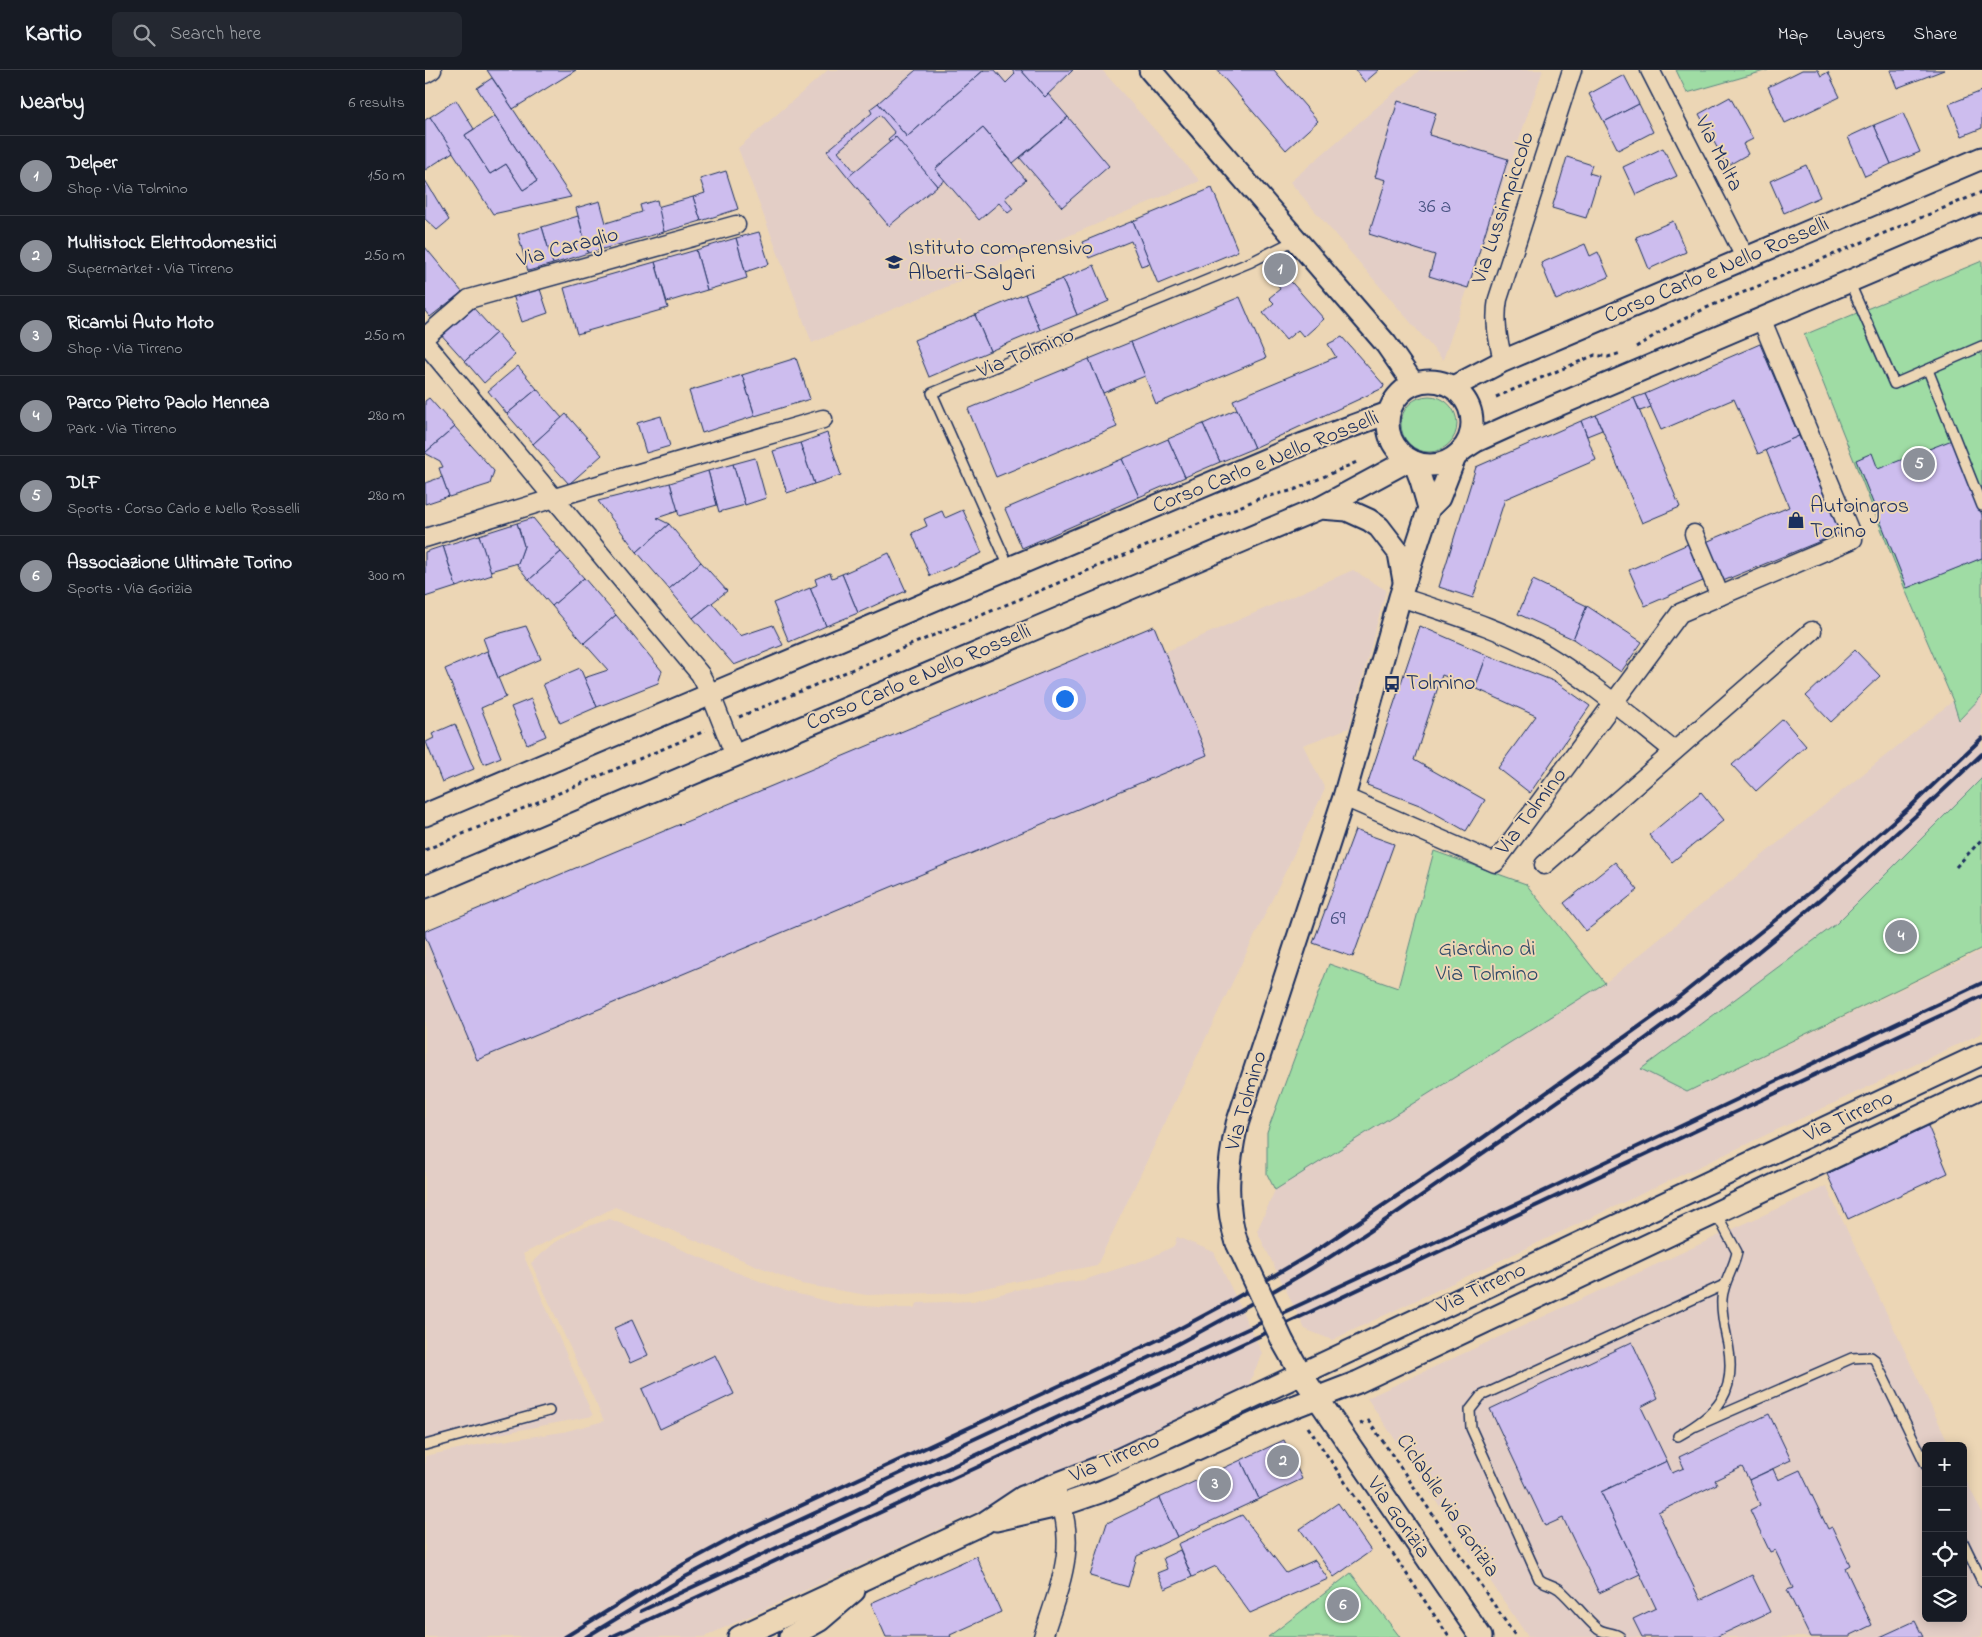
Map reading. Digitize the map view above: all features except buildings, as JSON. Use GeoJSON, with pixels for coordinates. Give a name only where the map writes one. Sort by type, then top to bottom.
{"type":"FeatureCollection","features":[{"type":"Feature","properties":{"kind":"street"},"geometry":{"type":"LineString","coordinates":[[425,74],[432,70]]}},
{"type":"Feature","properties":{"kind":"street"},"geometry":{"type":"LineString","coordinates":[[1150,70],[1386,344],[1413,383]]}},
{"type":"Feature","properties":{"kind":"street","name":"Via Lussimpiccolo"},"geometry":{"type":"LineString","coordinates":[[1503,362],[1497,335],[1496,311],[1498,299],[1572,70]]}},
{"type":"Feature","properties":{"kind":"street","name":"Via Malta"},"geometry":{"type":"LineString","coordinates":[[1650,70],[1746,259]]}},
{"type":"Feature","properties":{"kind":"street","name":"Corso Carlo e Nello Rosselli"},"geometry":{"type":"LineString","coordinates":[[1453,387],[1503,362],[1982,158]]}},
{"type":"Feature","properties":{"kind":"street","name":"Via Caraglio"},"geometry":{"type":"LineString","coordinates":[[425,337],[469,299],[736,225]]}},
{"type":"Feature","properties":{"kind":"street"},"geometry":{"type":"LineString","coordinates":[[1459,454],[1470,435],[1471,413],[1467,403],[1453,387],[1433,380],[1413,383],[1397,395],[1388,413],[1387,427],[1390,440],[1398,452],[1411,461],[1426,465],[1438,464],[1459,454],[1484,437],[1982,225]]}},
{"type":"Feature","properties":{"kind":"street"},"geometry":{"type":"LineString","coordinates":[[1614,702],[1681,613],[1853,539],[1761,318]]}},
{"type":"Feature","properties":{"kind":"street"},"geometry":{"type":"LineString","coordinates":[[425,343],[700,674],[711,695],[735,756]]}},
{"type":"Feature","properties":{"kind":"street","name":"Corso Carlo e Nello Rosselli"},"geometry":{"type":"LineString","coordinates":[[425,815],[1303,444],[1388,413]]}},
{"type":"Feature","properties":{"kind":"street"},"geometry":{"type":"LineString","coordinates":[[425,538],[823,420]]}},
{"type":"Feature","properties":{"kind":"street","name":"Via Tolmino"},"geometry":{"type":"LineString","coordinates":[[1317,1398],[1283,1342],[1237,1243],[1231,1215],[1228,1185],[1230,1156],[1237,1124],[1344,797],[1402,590],[1429,508],[1439,498],[1459,454]]}},
{"type":"Feature","properties":{"kind":"street"},"geometry":{"type":"LineString","coordinates":[[1411,461],[1421,480],[1429,508]]}},
{"type":"Feature","properties":{"kind":"street","name":"Corso Carlo e Nello Rosselli"},"geometry":{"type":"LineString","coordinates":[[425,887],[1320,508],[1411,461]]}},
{"type":"Feature","properties":{"kind":"street"},"geometry":{"type":"LineString","coordinates":[[1320,508],[1347,510],[1379,527],[1399,553],[1402,590],[1520,641],[1555,660],[1614,702],[1674,751]]}},
{"type":"Feature","properties":{"kind":"street"},"geometry":{"type":"LineString","coordinates":[[1694,534],[1720,596]]}},
{"type":"Feature","properties":{"kind":"street","name":"Via Tolmino"},"geometry":{"type":"LineString","coordinates":[[1544,865],[1812,631]]}},
{"type":"Feature","properties":{"kind":"street","name":"Via Tolmino"},"geometry":{"type":"LineString","coordinates":[[1344,797],[1495,863],[1614,702]]}},
{"type":"Feature","properties":{"kind":"street","name":"Via Tirreno"},"geometry":{"type":"LineString","coordinates":[[739,1637],[984,1523],[1023,1497],[1119,1460],[1982,1054]]}},
{"type":"Feature","properties":{"kind":"street","name":"Via Tirreno"},"geometry":{"type":"LineString","coordinates":[[984,1523],[1062,1505],[1100,1492],[1358,1382],[1982,1086]]}},
{"type":"Feature","properties":{"kind":"street","name":"Via Gorizia"},"geometry":{"type":"LineString","coordinates":[[1317,1398],[1481,1637]]}},
{"type":"Feature","properties":{"kind":"street"},"geometry":{"type":"LineString","coordinates":[[1043,1637],[1066,1564],[1068,1537],[1062,1505],[1054,1484]]}},
{"type":"Feature","properties":{"kind":"street","name":"Via Tirreno"},"geometry":{"type":"LineString","coordinates":[[790,1637],[820,1620],[875,1573]]}},
{"type":"Feature","properties":{"kind":"lane","name":"Via Tolmino"},"geometry":{"type":"LineString","coordinates":[[1009,567],[931,393],[1264,257],[1296,240]]}},
{"type":"Feature","properties":{"kind":"lane"},"geometry":{"type":"LineString","coordinates":[[1849,281],[1894,384],[1982,346]]}},
{"type":"Feature","properties":{"kind":"lane"},"geometry":{"type":"LineString","coordinates":[[1928,370],[1982,506]]}},
{"type":"Feature","properties":{"kind":"lane"},"geometry":{"type":"LineString","coordinates":[[1696,1426],[1717,1408],[1729,1387],[1731,1369],[1721,1301],[1724,1285],[1731,1274],[1737,1252],[1716,1212]]}},
{"type":"Feature","properties":{"kind":"lane"},"geometry":{"type":"LineString","coordinates":[[1620,1637],[1617,1634],[1600,1630],[1558,1588],[1539,1579],[1471,1428],[1470,1410],[1481,1396],[1724,1285]]}},
{"type":"Feature","properties":{"kind":"lane"},"geometry":{"type":"LineString","coordinates":[[1677,1436],[1852,1358],[1871,1357],[1875,1360],[1922,1457]]}},
{"type":"Feature","properties":{"kind":"lane"},"geometry":{"type":"LineString","coordinates":[[425,1445],[549,1411]]}},
{"type":"Feature","properties":{"kind":"lane"},"geometry":{"type":"LineString","coordinates":[[1967,1550],[1982,1581]]}},
{"type":"Feature","properties":{"kind":"path"},"geometry":{"type":"LineString","coordinates":[[1496,397],[1595,355],[1608,357],[1629,351],[1668,327],[1706,308],[1982,192]]}},
{"type":"Feature","properties":{"kind":"path"},"geometry":{"type":"LineString","coordinates":[[425,850],[1259,499],[1293,490],[1360,460]]}},
{"type":"Feature","properties":{"kind":"path"},"geometry":{"type":"LineString","coordinates":[[1957,868],[1982,839]]}},
{"type":"Feature","properties":{"kind":"path","name":"Ciclabile via Gorizia"},"geometry":{"type":"LineString","coordinates":[[1337,1429],[1369,1421],[1516,1637]]}},
{"type":"Feature","properties":{"kind":"path"},"geometry":{"type":"LineString","coordinates":[[1308,1427],[1449,1637]]}},
{"type":"Feature","properties":{"kind":"shaded area","name":"Istituto comprensivo Alberti-Salgari"},"geometry":{"type":"Polygon","coordinates":[[[828,70],[1102,70],[1200,181],[812,343],[738,148],[828,70]]]}},
{"type":"Feature","properties":{"kind":"shaded area"},"geometry":{"type":"Polygon","coordinates":[[[1420,70],[1543,70],[1443,360],[1290,182],[1420,70]]]}},
{"type":"Feature","properties":{"kind":"shaded area"},"geometry":{"type":"Polygon","coordinates":[[[1353,570],[1386,590],[1349,728],[1303,745],[1325,789],[1097,1265],[965,1292],[867,1295],[801,1284],[615,1207],[523,1254],[593,1416],[425,1448],[425,931],[1154,626],[1165,652],[1353,570]]]}},
{"type":"Feature","properties":{"kind":"shaded area"},"geometry":{"type":"Polygon","coordinates":[[[1982,696],[1982,778],[1836,924],[1641,1069],[1688,1092],[1982,950],[1982,1033],[1332,1340],[1305,1329],[1257,1231],[1275,1190],[1605,983],[1953,701],[1959,720],[1982,696]]]}},
{"type":"Feature","properties":{"kind":"shaded area"},"geometry":{"type":"Polygon","coordinates":[[[1826,1186],[1948,1442],[1922,1442],[1922,1622],[1967,1622],[1967,1482],[1982,1513],[1982,1637],[1528,1637],[1367,1398],[1826,1186]]]}},
{"type":"Feature","properties":{"kind":"shaded area"},"geometry":{"type":"Polygon","coordinates":[[[610,1219],[730,1270],[786,1291],[839,1304],[892,1308],[914,1308],[918,1303],[973,1301],[1024,1288],[1084,1280],[1150,1258],[1174,1246],[1177,1237],[1214,1252],[1262,1353],[1248,1387],[704,1637],[425,1637],[425,1456],[482,1444],[563,1432],[604,1421],[531,1263],[551,1245],[576,1230],[610,1219]]]}},
{"type":"Feature","properties":{"kind":"green space"},"geometry":{"type":"Polygon","coordinates":[[[1676,70],[1768,70],[1687,93],[1676,70]]]}},
{"type":"Feature","properties":{"kind":"green space"},"geometry":{"type":"Polygon","coordinates":[[[1982,261],[1982,696],[1959,720],[1953,701],[1907,594],[1804,335],[1982,261]]]}},
{"type":"Feature","properties":{"kind":"green space"},"geometry":{"type":"Polygon","coordinates":[[[1429,396],[1440,398],[1449,404],[1455,413],[1457,424],[1455,435],[1449,444],[1440,450],[1429,452],[1418,450],[1409,444],[1403,435],[1401,424],[1403,413],[1409,404],[1418,398],[1429,396]]]}},
{"type":"Feature","properties":{"kind":"green space"},"geometry":{"type":"Polygon","coordinates":[[[1982,778],[1982,948],[1687,1092],[1641,1069],[1836,924],[1982,778]]]}},
{"type":"Feature","properties":{"kind":"green space","name":"Giardino di Via Tolmino"},"geometry":{"type":"Polygon","coordinates":[[[1434,851],[1526,884],[1605,983],[1275,1190],[1267,1174],[1267,1132],[1329,964],[1398,988],[1434,851]]]}},
{"type":"Feature","properties":{"kind":"green space"},"geometry":{"type":"Polygon","coordinates":[[[1351,1573],[1400,1637],[1268,1637],[1351,1573]]]}},
{"type":"Feature","properties":{"kind":"railway"},"geometry":{"type":"LineString","coordinates":[[565,1637],[684,1564],[740,1534],[1162,1338],[1229,1302],[1309,1255],[1467,1149],[1660,1012],[1828,878],[1911,806],[1982,738]]}},
{"type":"Feature","properties":{"kind":"railway"},"geometry":{"type":"LineString","coordinates":[[586,1637],[685,1577],[746,1545],[1168,1349],[1260,1299],[1334,1254],[1565,1096],[1714,987],[1851,874],[1982,754]]}},
{"type":"Feature","properties":{"kind":"railway"},"geometry":{"type":"LineString","coordinates":[[641,1611],[1538,1194],[1982,983]]}},
{"type":"Feature","properties":{"kind":"railway"},"geometry":{"type":"LineString","coordinates":[[611,1637],[1170,1378],[1982,996]]}},
{"type":"Feature","properties":{"kind":"place","name":"Istituto comprensivo Alberti-Salgari"},"geometry":{"type":"Point","coordinates":[894,262]}},
{"type":"Feature","properties":{"kind":"place","name":"Delper"},"geometry":{"type":"Point","coordinates":[1280,269]}},
{"type":"Feature","properties":{"kind":"place","name":"DLF"},"geometry":{"type":"Point","coordinates":[1919,464]}},
{"type":"Feature","properties":{"kind":"place","name":"Autoingros Torino"},"geometry":{"type":"Point","coordinates":[1796,520]}},
{"type":"Feature","properties":{"kind":"place","name":"Tolmino"},"geometry":{"type":"Point","coordinates":[1392,684]}},
{"type":"Feature","properties":{"kind":"place","name":"Parco Pietro Paolo Mennea"},"geometry":{"type":"Point","coordinates":[1901,936]}},
{"type":"Feature","properties":{"kind":"place","name":"Multistock Elettrodomestici"},"geometry":{"type":"Point","coordinates":[1283,1461]}},
{"type":"Feature","properties":{"kind":"place","name":"Ricambi Auto Moto"},"geometry":{"type":"Point","coordinates":[1215,1484]}},
{"type":"Feature","properties":{"kind":"place","name":"Associazione Ultimate Torino"},"geometry":{"type":"Point","coordinates":[1343,1605]}}]}
